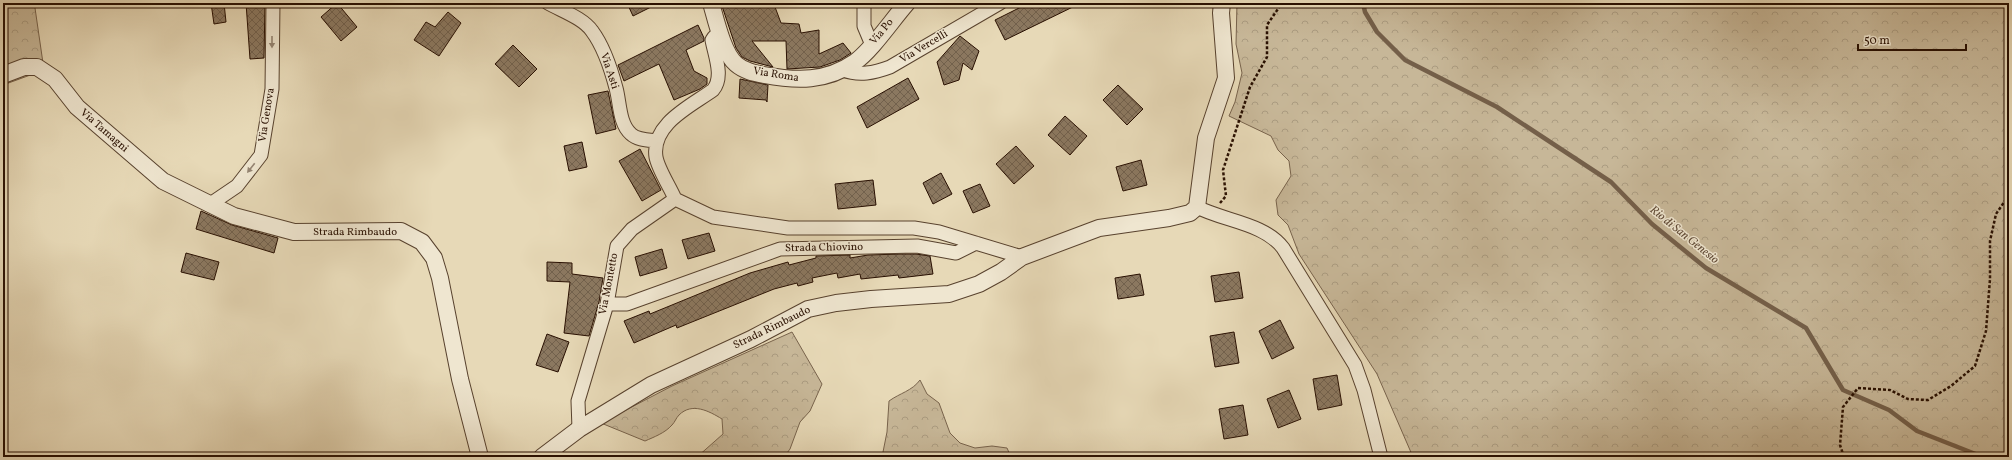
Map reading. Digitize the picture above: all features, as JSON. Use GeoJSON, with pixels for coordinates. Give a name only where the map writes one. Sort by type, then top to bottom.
{"type":"FeatureCollection","features":[{"type":"Feature","properties":{"kind":"street","name":"Via Genova"},"geometry":{"type":"LineString","coordinates":[[209,205],[237,186],[261,155],[272,89],[273,3]]}},
{"type":"Feature","properties":{"kind":"street","name":"Via Asti"},"geometry":{"type":"LineString","coordinates":[[548,3],[592,30],[607,61],[616,88],[623,122],[631,134],[641,139],[657,141]]}},
{"type":"Feature","properties":{"kind":"street","name":"Via Roma"},"geometry":{"type":"LineString","coordinates":[[711,3],[729,55],[736,64],[746,71],[797,80],[819,78],[850,66]]}},
{"type":"Feature","properties":{"kind":"street"},"geometry":{"type":"LineString","coordinates":[[864,3],[864,26],[872,44]]}},
{"type":"Feature","properties":{"kind":"street","name":"Via Po"},"geometry":{"type":"LineString","coordinates":[[850,66],[872,44],[907,3]]}},
{"type":"Feature","properties":{"kind":"street","name":"Via Vercelli"},"geometry":{"type":"LineString","coordinates":[[850,66],[853,74],[874,72],[890,67],[1000,3]]}},
{"type":"Feature","properties":{"kind":"street"},"geometry":{"type":"LineString","coordinates":[[1222,3],[1221,13],[1226,78],[1206,138],[1203,210],[1259,230],[1277,241],[1283,248],[1355,365],[1364,390],[1381,457]]}},
{"type":"Feature","properties":{"kind":"street"},"geometry":{"type":"LineString","coordinates":[[675,199],[656,157],[657,141],[664,126],[713,90],[718,84],[719,76],[712,40],[714,37],[721,35]]}},
{"type":"Feature","properties":{"kind":"street","name":"Via Tamagni"},"geometry":{"type":"LineString","coordinates":[[3,76],[24,67],[37,67],[55,79],[77,107],[163,181],[209,205]]}},
{"type":"Feature","properties":{"kind":"street","name":"Strada Chiovino"},"geometry":{"type":"LineString","coordinates":[[675,199],[713,216],[788,228],[914,228],[939,232],[1022,258]]}},
{"type":"Feature","properties":{"kind":"street","name":"Via Montetto"},"geometry":{"type":"LineString","coordinates":[[579,429],[578,401],[607,304],[617,246],[632,229],[675,199]]}},
{"type":"Feature","properties":{"kind":"street","name":"Strada Rimbaudo"},"geometry":{"type":"LineString","coordinates":[[209,205],[234,216],[294,232],[401,231],[422,242],[434,258],[440,278],[460,379],[480,457]]}},
{"type":"Feature","properties":{"kind":"street","name":"Strada Rimbaudo"},"geometry":{"type":"LineString","coordinates":[[542,457],[579,429],[651,385],[751,339],[808,309],[836,303],[871,299],[949,294],[979,284],[1022,258],[1099,228],[1169,218],[1203,210]]}},
{"type":"Feature","properties":{"kind":"street","name":"Strada Chiovino"},"geometry":{"type":"LineString","coordinates":[[607,304],[627,304],[780,248],[917,246],[956,252],[976,244]]}},
{"type":"Feature","properties":{"kind":"path"},"geometry":{"type":"LineString","coordinates":[[1203,210],[1226,196],[1223,170],[1250,87],[1267,58],[1267,25],[1282,3]]}},
{"type":"Feature","properties":{"kind":"path"},"geometry":{"type":"LineString","coordinates":[[1844,457],[1840,445],[1843,407],[1858,388],[1890,390],[1908,399],[1928,400],[1951,386],[1975,366],[1986,330],[1990,279],[1990,241],[1996,214],[2009,196]]}},
{"type":"Feature","properties":{"kind":"green space"},"geometry":{"type":"Polygon","coordinates":[[[3,3],[32,3],[35,8],[44,70],[3,85],[3,3]]]}},
{"type":"Feature","properties":{"kind":"green space"},"geometry":{"type":"Polygon","coordinates":[[[1237,3],[1994,3],[2009,10],[2009,457],[1413,457],[1377,374],[1299,254],[1288,225],[1278,215],[1276,200],[1291,176],[1289,161],[1278,150],[1271,136],[1229,116],[1235,102],[1242,73],[1236,44],[1237,3]]]}},
{"type":"Feature","properties":{"kind":"green space"},"geometry":{"type":"Polygon","coordinates":[[[792,332],[822,384],[810,411],[800,422],[790,449],[784,457],[697,457],[723,434],[722,419],[712,413],[695,408],[684,411],[666,430],[645,441],[601,423],[672,386],[792,332]]]}},
{"type":"Feature","properties":{"kind":"green space"},"geometry":{"type":"Polygon","coordinates":[[[920,380],[927,394],[939,403],[950,433],[960,443],[975,448],[992,446],[1007,448],[1011,457],[882,457],[887,432],[889,401],[910,389],[920,380]]]}},
{"type":"Feature","properties":{"kind":"building"},"geometry":{"type":"Polygon","coordinates":[[[211,3],[224,3],[226,22],[214,24],[211,3]]]}},
{"type":"Feature","properties":{"kind":"building"},"geometry":{"type":"Polygon","coordinates":[[[246,3],[265,3],[264,58],[250,59],[246,3]]]}},
{"type":"Feature","properties":{"kind":"building"},"geometry":{"type":"Polygon","coordinates":[[[337,3],[357,27],[341,41],[321,17],[337,3]]]}},
{"type":"Feature","properties":{"kind":"building"},"geometry":{"type":"Polygon","coordinates":[[[627,3],[659,3],[633,16],[627,3]]]}},
{"type":"Feature","properties":{"kind":"building"},"geometry":{"type":"Polygon","coordinates":[[[721,3],[755,3],[775,7],[781,23],[799,24],[801,33],[819,30],[819,54],[843,43],[851,53],[840,60],[820,67],[787,69],[786,41],[752,41],[773,67],[750,61],[742,57],[736,48],[721,3]]]}},
{"type":"Feature","properties":{"kind":"building"},"geometry":{"type":"Polygon","coordinates":[[[1029,3],[1081,3],[1005,40],[995,20],[1029,3]]]}},
{"type":"Feature","properties":{"kind":"building"},"geometry":{"type":"Polygon","coordinates":[[[448,12],[461,23],[439,56],[414,40],[426,22],[435,27],[448,12]]]}},
{"type":"Feature","properties":{"kind":"building"},"geometry":{"type":"Polygon","coordinates":[[[698,25],[704,41],[686,50],[694,71],[707,78],[707,84],[700,89],[674,100],[659,64],[624,81],[618,65],[698,25]]]}},
{"type":"Feature","properties":{"kind":"building"},"geometry":{"type":"Polygon","coordinates":[[[960,36],[979,51],[972,70],[963,63],[959,80],[944,85],[937,62],[960,36]]]}},
{"type":"Feature","properties":{"kind":"building"},"geometry":{"type":"Polygon","coordinates":[[[513,45],[537,69],[519,87],[495,64],[513,45]]]}},
{"type":"Feature","properties":{"kind":"building"},"geometry":{"type":"Polygon","coordinates":[[[908,78],[919,99],[867,128],[857,107],[908,78]]]}},
{"type":"Feature","properties":{"kind":"building"},"geometry":{"type":"Polygon","coordinates":[[[740,79],[768,85],[767,102],[766,100],[739,98],[740,79]]]}},
{"type":"Feature","properties":{"kind":"building"},"geometry":{"type":"Polygon","coordinates":[[[1118,85],[1143,109],[1127,125],[1103,100],[1118,85]]]}},
{"type":"Feature","properties":{"kind":"building"},"geometry":{"type":"Polygon","coordinates":[[[608,91],[616,129],[596,134],[588,95],[608,91]]]}},
{"type":"Feature","properties":{"kind":"building"},"geometry":{"type":"Polygon","coordinates":[[[1065,116],[1087,136],[1070,155],[1048,135],[1065,116]]]}},
{"type":"Feature","properties":{"kind":"building"},"geometry":{"type":"Polygon","coordinates":[[[582,142],[587,167],[569,171],[564,146],[582,142]]]}},
{"type":"Feature","properties":{"kind":"building"},"geometry":{"type":"Polygon","coordinates":[[[1016,146],[1034,166],[1014,184],[996,164],[1016,146]]]}},
{"type":"Feature","properties":{"kind":"building"},"geometry":{"type":"Polygon","coordinates":[[[640,149],[661,190],[642,201],[619,161],[640,149]]]}},
{"type":"Feature","properties":{"kind":"building"},"geometry":{"type":"Polygon","coordinates":[[[1141,160],[1147,185],[1123,191],[1116,167],[1141,160]]]}},
{"type":"Feature","properties":{"kind":"building"},"geometry":{"type":"Polygon","coordinates":[[[941,173],[952,194],[933,204],[923,183],[941,173]]]}},
{"type":"Feature","properties":{"kind":"building"},"geometry":{"type":"Polygon","coordinates":[[[873,180],[876,205],[838,209],[835,184],[873,180]]]}},
{"type":"Feature","properties":{"kind":"building"},"geometry":{"type":"Polygon","coordinates":[[[980,184],[990,206],[973,213],[963,191],[980,184]]]}},
{"type":"Feature","properties":{"kind":"building"},"geometry":{"type":"Polygon","coordinates":[[[201,211],[232,225],[278,238],[274,253],[196,229],[201,211]]]}},
{"type":"Feature","properties":{"kind":"building"},"geometry":{"type":"Polygon","coordinates":[[[709,233],[715,251],[688,259],[682,240],[709,233]]]}},
{"type":"Feature","properties":{"kind":"building"},"geometry":{"type":"Polygon","coordinates":[[[662,249],[667,268],[640,276],[635,257],[662,249]]]}},
{"type":"Feature","properties":{"kind":"building"},"geometry":{"type":"Polygon","coordinates":[[[186,253],[219,262],[214,280],[181,272],[186,253]]]}},
{"type":"Feature","properties":{"kind":"building"},"geometry":{"type":"Polygon","coordinates":[[[900,254],[930,256],[933,274],[899,278],[898,275],[861,279],[860,274],[838,278],[837,273],[812,278],[813,282],[798,286],[797,283],[774,289],[677,328],[676,325],[634,343],[624,321],[649,311],[650,314],[750,273],[788,262],[789,265],[816,258],[816,256],[850,255],[850,258],[868,255],[900,254]]]}},
{"type":"Feature","properties":{"kind":"building"},"geometry":{"type":"Polygon","coordinates":[[[547,262],[572,263],[572,274],[603,278],[599,302],[589,336],[564,333],[570,282],[547,281],[547,262]]]}},
{"type":"Feature","properties":{"kind":"building"},"geometry":{"type":"Polygon","coordinates":[[[1239,272],[1243,298],[1215,302],[1211,276],[1239,272]]]}},
{"type":"Feature","properties":{"kind":"building"},"geometry":{"type":"Polygon","coordinates":[[[1140,274],[1144,295],[1118,299],[1115,278],[1140,274]]]}},
{"type":"Feature","properties":{"kind":"building"},"geometry":{"type":"Polygon","coordinates":[[[1280,320],[1294,348],[1272,359],[1259,331],[1280,320]]]}},
{"type":"Feature","properties":{"kind":"building"},"geometry":{"type":"Polygon","coordinates":[[[1234,332],[1239,363],[1215,367],[1210,336],[1234,332]]]}},
{"type":"Feature","properties":{"kind":"building"},"geometry":{"type":"Polygon","coordinates":[[[547,334],[569,342],[558,372],[536,365],[547,334]]]}},
{"type":"Feature","properties":{"kind":"building"},"geometry":{"type":"Polygon","coordinates":[[[1337,375],[1342,405],[1318,410],[1313,379],[1337,375]]]}},
{"type":"Feature","properties":{"kind":"building"},"geometry":{"type":"Polygon","coordinates":[[[1289,390],[1301,419],[1278,428],[1267,399],[1289,390]]]}},
{"type":"Feature","properties":{"kind":"building"},"geometry":{"type":"Polygon","coordinates":[[[1243,405],[1248,435],[1224,439],[1219,409],[1243,405]]]}},
{"type":"Feature","properties":{"kind":"waterway","name":"Rio di San Genesio"},"geometry":{"type":"LineString","coordinates":[[1363,3],[1365,12],[1377,32],[1405,60],[1497,107],[1611,182],[1652,224],[1706,268],[1806,328],[1843,390],[1889,410],[1917,431],[1978,455],[2003,457]]}}]}
